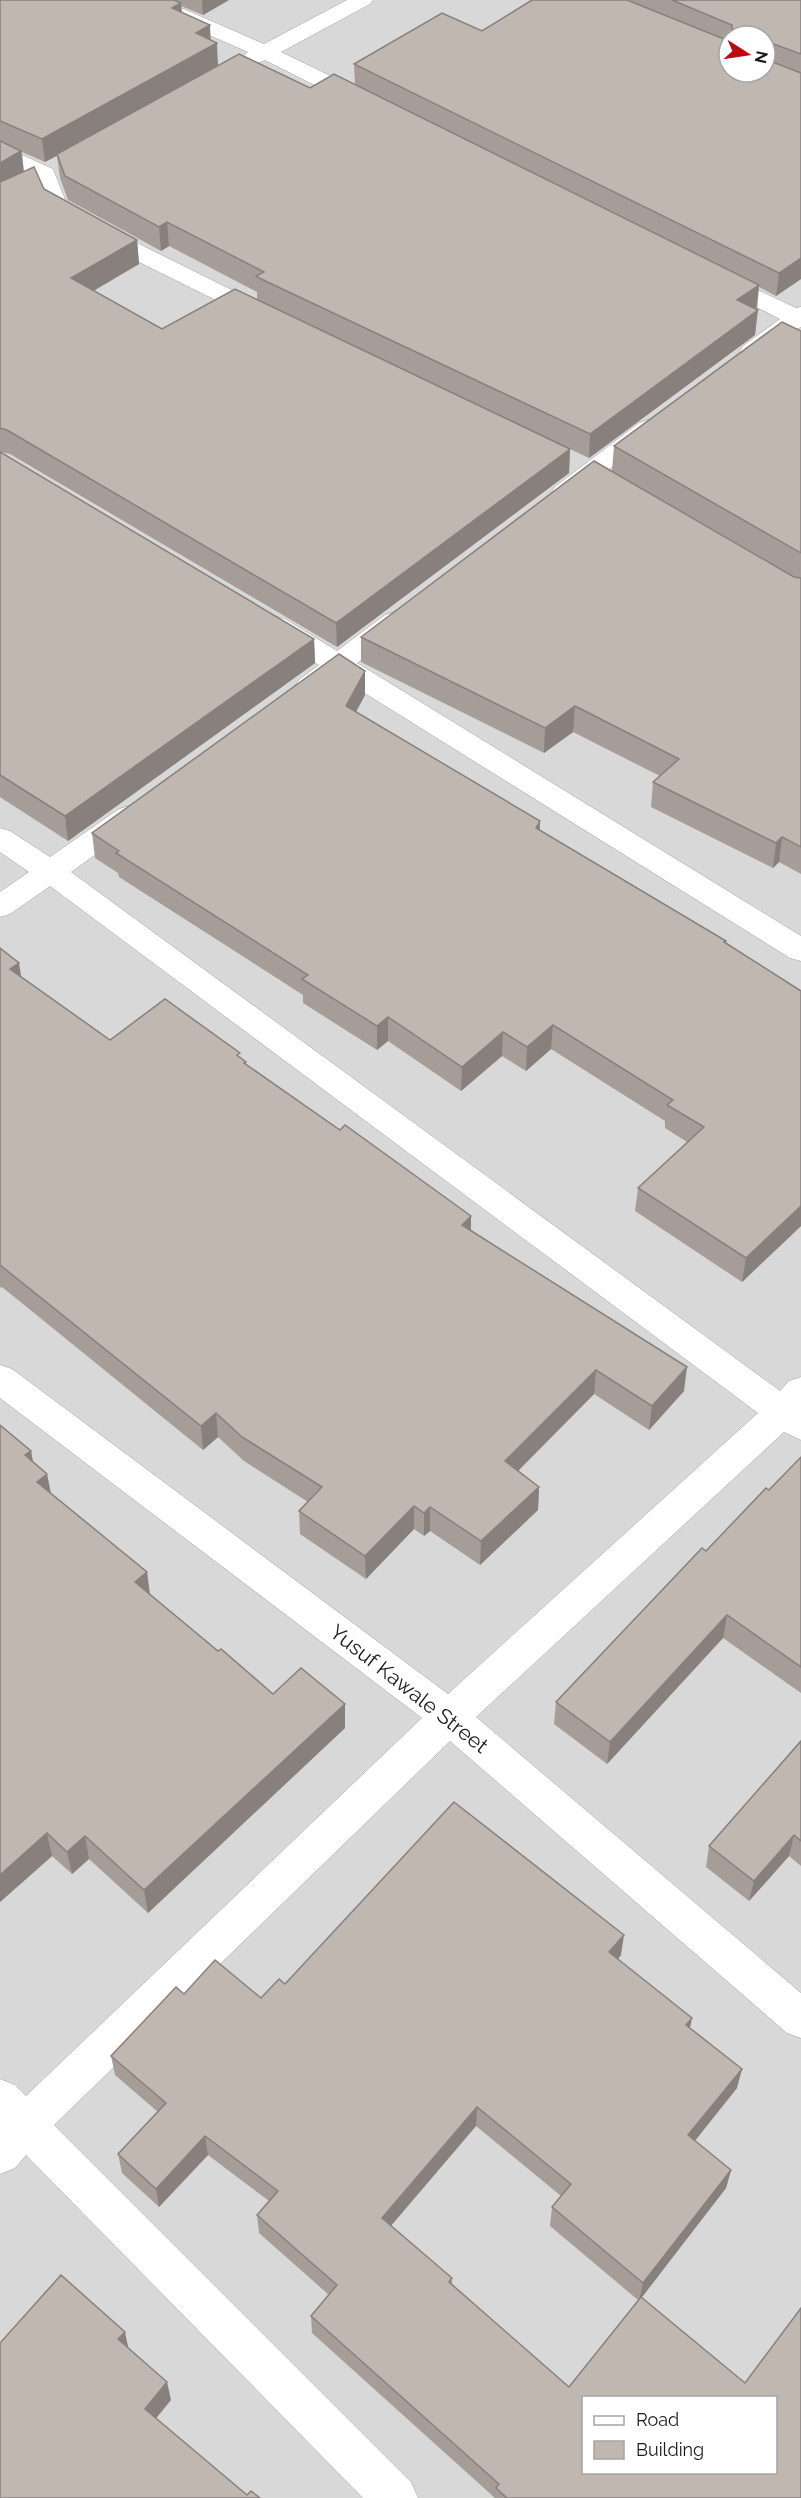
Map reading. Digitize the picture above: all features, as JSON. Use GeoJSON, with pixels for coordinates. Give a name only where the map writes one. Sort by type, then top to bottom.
{"type":"FeatureCollection","features":[{"type":"Feature","properties":{"kind":"street"},"geometry":{"type":"LineString","coordinates":[[145,0],[265,52],[382,110]]}},
{"type":"Feature","properties":{"kind":"street"},"geometry":{"type":"LineString","coordinates":[[235,68],[363,0]]}},
{"type":"Feature","properties":{"kind":"street"},"geometry":{"type":"LineString","coordinates":[[0,152],[45,174],[56,206],[133,250],[280,323]]}},
{"type":"Feature","properties":{"kind":"street"},"geometry":{"type":"LineString","coordinates":[[700,270],[799,317],[730,367]]}},
{"type":"Feature","properties":{"kind":"street"},"geometry":{"type":"LineString","coordinates":[[544,507],[665,415]]}},
{"type":"Feature","properties":{"kind":"street"},"geometry":{"type":"LineString","coordinates":[[292,698],[414,607]]}},
{"type":"Feature","properties":{"kind":"street"},"geometry":{"type":"LineString","coordinates":[[258,615],[340,663],[801,950]]}},
{"type":"Feature","properties":{"kind":"street"},"geometry":{"type":"LineString","coordinates":[[0,907],[147,803]]}},
{"type":"Feature","properties":{"kind":"street"},"geometry":{"type":"LineString","coordinates":[[0,838],[51,872],[795,1410],[449,1717],[9,2125],[395,2498]]}},
{"type":"Feature","properties":{"kind":"street","name":"Yusuf Kawale Street"},"geometry":{"type":"LineString","coordinates":[[0,1379],[449,1717],[801,2019]]}},
{"type":"Feature","properties":{"kind":"shaded area"},"geometry":{"type":"Polygon","coordinates":[[[0,0],[801,0],[801,2498],[0,2498],[0,0]]]}},
{"type":"Feature","properties":{"kind":"building"},"geometry":{"type":"Polygon","coordinates":[[[0,0],[174,0],[181,3],[172,8],[210,25],[196,33],[217,43],[42,139],[0,121],[0,0]]]}},
{"type":"Feature","properties":{"kind":"building"},"geometry":{"type":"Polygon","coordinates":[[[532,0],[627,0],[717,36],[717,84],[777,84],[777,64],[801,73],[801,258],[779,273],[354,64],[442,13],[482,31],[532,0]]]}},
{"type":"Feature","properties":{"kind":"building"},"geometry":{"type":"Polygon","coordinates":[[[672,0],[801,0],[801,54],[777,45],[777,24],[730,24],[672,0]]]}},
{"type":"Feature","properties":{"kind":"building"},"geometry":{"type":"Polygon","coordinates":[[[239,54],[310,88],[334,74],[759,285],[737,300],[758,310],[590,434],[259,278],[256,276],[264,272],[167,222],[159,227],[65,176],[57,154],[239,54]]]}},
{"type":"Feature","properties":{"kind":"building"},"geometry":{"type":"Polygon","coordinates":[[[0,141],[21,151],[0,163],[0,141]]]}},
{"type":"Feature","properties":{"kind":"building"},"geometry":{"type":"Polygon","coordinates":[[[34,167],[44,189],[137,240],[71,278],[162,329],[235,289],[570,449],[336,623],[0,428],[0,182],[34,167]]]}},
{"type":"Feature","properties":{"kind":"building"},"geometry":{"type":"Polygon","coordinates":[[[782,322],[801,331],[801,553],[614,446],[782,322]]]}},
{"type":"Feature","properties":{"kind":"building"},"geometry":{"type":"Polygon","coordinates":[[[0,452],[314,639],[65,816],[0,775],[0,452]]]}},
{"type":"Feature","properties":{"kind":"building"},"geometry":{"type":"Polygon","coordinates":[[[594,461],[794,577],[801,578],[801,847],[782,837],[776,843],[653,782],[679,759],[575,706],[545,728],[361,637],[594,461]]]}},
{"type":"Feature","properties":{"kind":"building"},"geometry":{"type":"Polygon","coordinates":[[[339,654],[365,671],[346,706],[540,821],[536,828],[726,941],[724,942],[801,991],[801,1206],[746,1258],[638,1188],[704,1127],[667,1105],[673,1100],[553,1025],[527,1047],[503,1032],[462,1067],[388,1017],[377,1026],[302,979],[308,975],[116,853],[119,851],[92,833],[339,654]]]}},
{"type":"Feature","properties":{"kind":"building"},"geometry":{"type":"Polygon","coordinates":[[[0,948],[19,963],[10,969],[110,1040],[165,999],[240,1053],[237,1055],[246,1062],[244,1063],[340,1130],[345,1125],[471,1216],[462,1225],[687,1367],[652,1406],[596,1370],[505,1461],[539,1487],[481,1541],[430,1507],[424,1513],[414,1506],[365,1556],[299,1511],[322,1487],[242,1437],[216,1413],[201,1426],[0,1265],[0,948]]]}},
{"type":"Feature","properties":{"kind":"building"},"geometry":{"type":"Polygon","coordinates":[[[0,1425],[31,1451],[25,1455],[47,1474],[37,1482],[147,1572],[135,1582],[218,1651],[221,1649],[273,1694],[301,1668],[345,1704],[144,1890],[85,1836],[67,1852],[47,1833],[0,1875],[0,1425]]]}},
{"type":"Feature","properties":{"kind":"building"},"geometry":{"type":"Polygon","coordinates":[[[801,1457],[801,1667],[727,1615],[610,1742],[556,1702],[702,1548],[706,1551],[766,1488],[769,1490],[801,1457]]]}},
{"type":"Feature","properties":{"kind":"building"},"geometry":{"type":"Polygon","coordinates":[[[801,1741],[801,1841],[794,1835],[754,1881],[709,1846],[801,1741]]]}},
{"type":"Feature","properties":{"kind":"building"},"geometry":{"type":"Polygon","coordinates":[[[454,1802],[624,1935],[609,1952],[692,2018],[686,2025],[742,2069],[688,2135],[731,2170],[643,2283],[552,2207],[571,2184],[477,2107],[382,2218],[452,2278],[449,2282],[569,2387],[641,2297],[745,2383],[801,2308],[801,2498],[507,2498],[496,2488],[499,2484],[311,2316],[337,2285],[257,2215],[278,2191],[205,2136],[156,2189],[118,2154],[166,2103],[111,2056],[176,1987],[184,1994],[215,1960],[261,1998],[279,1979],[285,1984],[454,1802]]]}},
{"type":"Feature","properties":{"kind":"building"},"geometry":{"type":"Polygon","coordinates":[[[61,2275],[125,2332],[118,2339],[167,2382],[145,2409],[247,2495],[251,2491],[260,2498],[0,2498],[0,2343],[61,2275]]]}}]}
